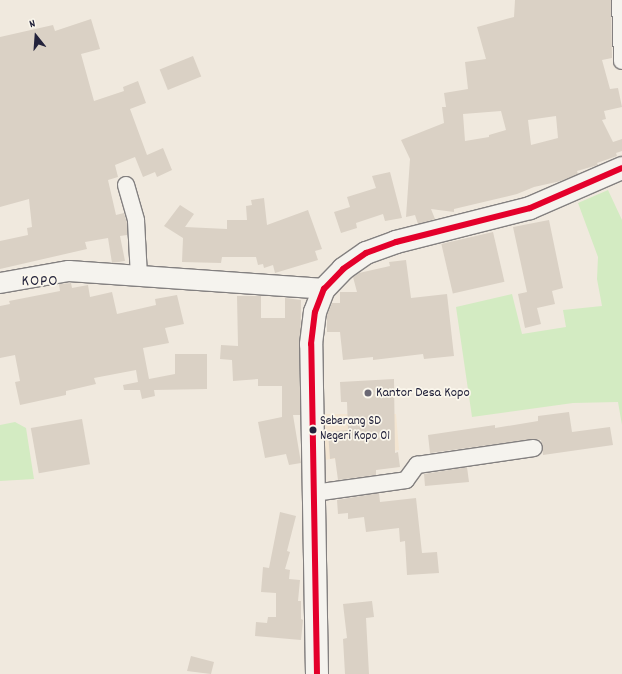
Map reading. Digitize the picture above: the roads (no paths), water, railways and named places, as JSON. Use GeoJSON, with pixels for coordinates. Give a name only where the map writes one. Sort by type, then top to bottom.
{"type":"FeatureCollection","features":[{"type":"Feature","properties":{"kind":"highway"},"geometry":{"type":"LineString","coordinates":[[318,674],[312,344],[316,312],[324,289],[343,269],[366,253],[396,242],[530,208],[622,168]]}},
{"type":"Feature","properties":{"kind":"street"},"geometry":{"type":"LineString","coordinates":[[620,0],[622,61]]}},
{"type":"Feature","properties":{"kind":"street"},"geometry":{"type":"LineString","coordinates":[[126,184],[136,221],[139,276]]}},
{"type":"Feature","properties":{"kind":"street"},"geometry":{"type":"LineString","coordinates":[[0,283],[69,271],[324,289]]}},
{"type":"Feature","properties":{"kind":"street"},"geometry":{"type":"LineString","coordinates":[[314,492],[406,480],[417,465],[534,448]]}},
{"type":"Feature","properties":{"kind":"place","name":"Kantor Desa Kopo"},"geometry":{"type":"Point","coordinates":[368,393]}},
{"type":"Feature","properties":{"kind":"place","name":"Seberang SD Negeri Kopo 01"},"geometry":{"type":"Point","coordinates":[313,430]}},
{"type":"Feature","properties":{"kind":"district","name":"KOPO"},"geometry":{"type":"Point","coordinates":[40,282]}}]}
